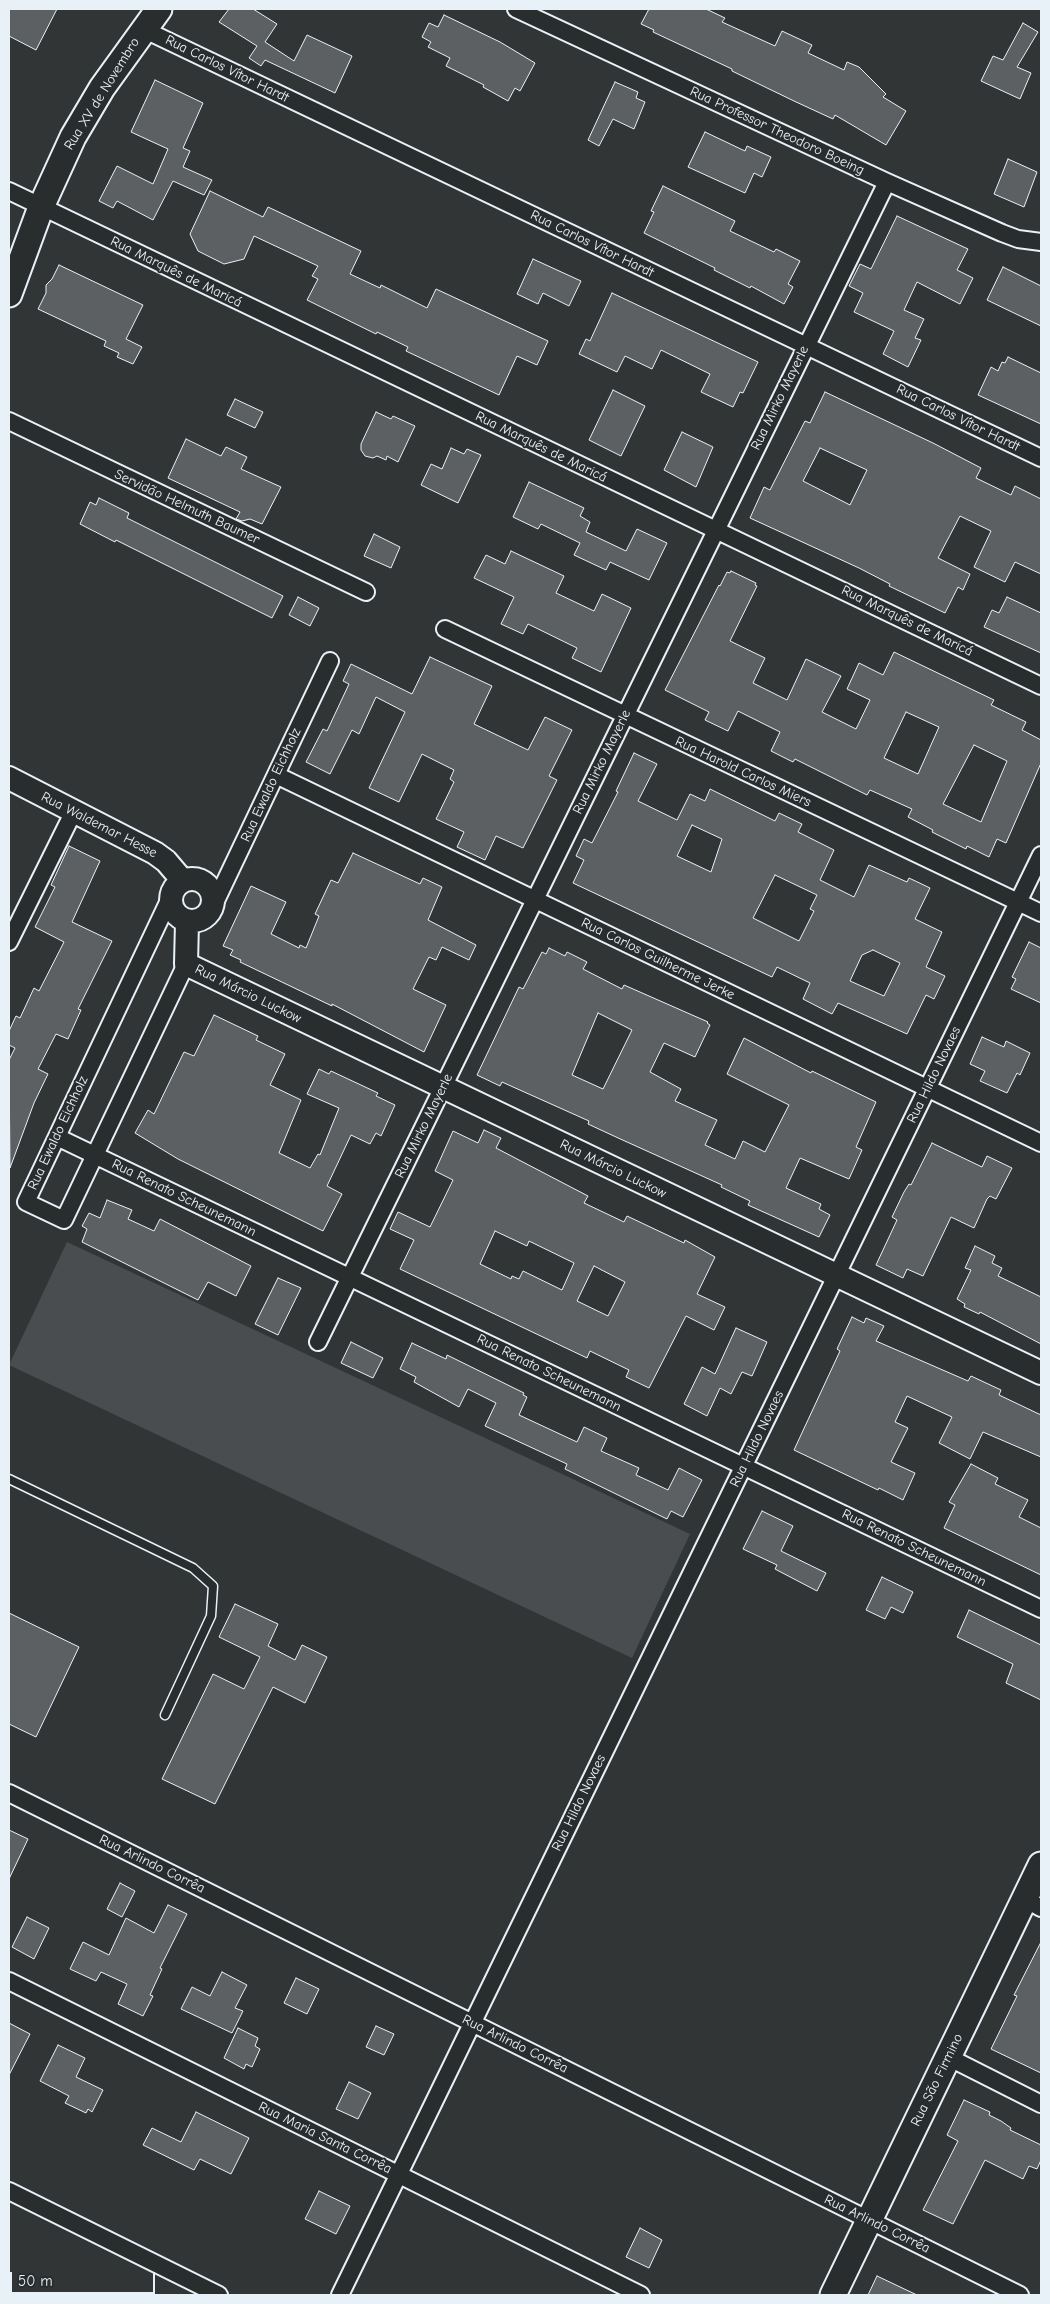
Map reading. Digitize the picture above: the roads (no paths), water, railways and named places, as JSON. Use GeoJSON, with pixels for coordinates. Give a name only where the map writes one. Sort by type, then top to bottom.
{"type":"FeatureCollection","features":[{"type":"Feature","properties":{"kind":"main road","name":"Rua XV de Novembro"},"geometry":{"type":"LineString","coordinates":[[9,294],[41,207],[77,130],[158,9]]}},
{"type":"Feature","properties":{"kind":"main road","name":"Rua São Firmino"},"geometry":{"type":"LineString","coordinates":[[833,2295],[948,2057],[1033,1903],[1041,1865]]}},
{"type":"Feature","properties":{"kind":"street","name":"Rua Professor Theodoro Boeing"},"geometry":{"type":"LineString","coordinates":[[516,9],[887,182],[1002,233],[1018,239],[1041,242]]}},
{"type":"Feature","properties":{"kind":"street","name":"Rua Carlos Vítor Hardt"},"geometry":{"type":"LineString","coordinates":[[143,29],[1041,458]]}},
{"type":"Feature","properties":{"kind":"street","name":"Rua Mirko Mayerle"},"geometry":{"type":"LineString","coordinates":[[318,1342],[887,182]]}},
{"type":"Feature","properties":{"kind":"street","name":"Rua Marquês de Maricá"},"geometry":{"type":"LineString","coordinates":[[9,191],[1041,686]]}},
{"type":"Feature","properties":{"kind":"street","name":"Servidão Helmuth Baumer"},"geometry":{"type":"LineString","coordinates":[[9,421],[366,592]]}},
{"type":"Feature","properties":{"kind":"street","name":"Rua Harold Carlos Miers"},"geometry":{"type":"LineString","coordinates":[[445,630],[1041,914]]}},
{"type":"Feature","properties":{"kind":"street","name":"Rua Ewaldo Eichholz"},"geometry":{"type":"LineString","coordinates":[[212,909],[330,661]]}},
{"type":"Feature","properties":{"kind":"street","name":"Rua Carlos Guilherme Jerke"},"geometry":{"type":"LineString","coordinates":[[276,775],[1041,1142]]}},
{"type":"Feature","properties":{"kind":"street","name":"Rua Waldemar Hesse"},"geometry":{"type":"LineString","coordinates":[[9,778],[156,853],[166,860],[177,888]]}},
{"type":"Feature","properties":{"kind":"street"},"geometry":{"type":"LineString","coordinates":[[9,942],[74,811]]}},
{"type":"Feature","properties":{"kind":"street","name":"Rua Hildo Novaes"},"geometry":{"type":"LineString","coordinates":[[340,2295],[1041,855]]}},
{"type":"Feature","properties":{"kind":"street"},"geometry":{"type":"LineString","coordinates":[[196,879],[208,885],[214,896],[212,909],[202,920],[187,922],[176,914],[171,901],[177,888],[196,879]]}},
{"type":"Feature","properties":{"kind":"street","name":"Rua Ewaldo Eichholz"},"geometry":{"type":"LineString","coordinates":[[177,888],[26,1202],[64,1220],[186,964],[187,922]]}},
{"type":"Feature","properties":{"kind":"street","name":"Rua Márcio Luckow"},"geometry":{"type":"LineString","coordinates":[[186,964],[1041,1373]]}},
{"type":"Feature","properties":{"kind":"street","name":"Rua Renato Scheunemann"},"geometry":{"type":"LineString","coordinates":[[57,1136],[1041,1609]]}},
{"type":"Feature","properties":{"kind":"street","name":"Rua Arlindo Corrêa"},"geometry":{"type":"LineString","coordinates":[[9,1793],[1020,2295]]}},
{"type":"Feature","properties":{"kind":"street","name":"Rua Maria Santa Corrêa"},"geometry":{"type":"LineString","coordinates":[[9,1981],[641,2295]]}},
{"type":"Feature","properties":{"kind":"street"},"geometry":{"type":"LineString","coordinates":[[948,2057],[1041,2104]]}},
{"type":"Feature","properties":{"kind":"street"},"geometry":{"type":"LineString","coordinates":[[9,2191],[219,2295]]}},
{"type":"Feature","properties":{"kind":"lane"},"geometry":{"type":"LineString","coordinates":[[9,1479],[193,1568],[213,1586],[211,1616],[165,1715]]}}]}
